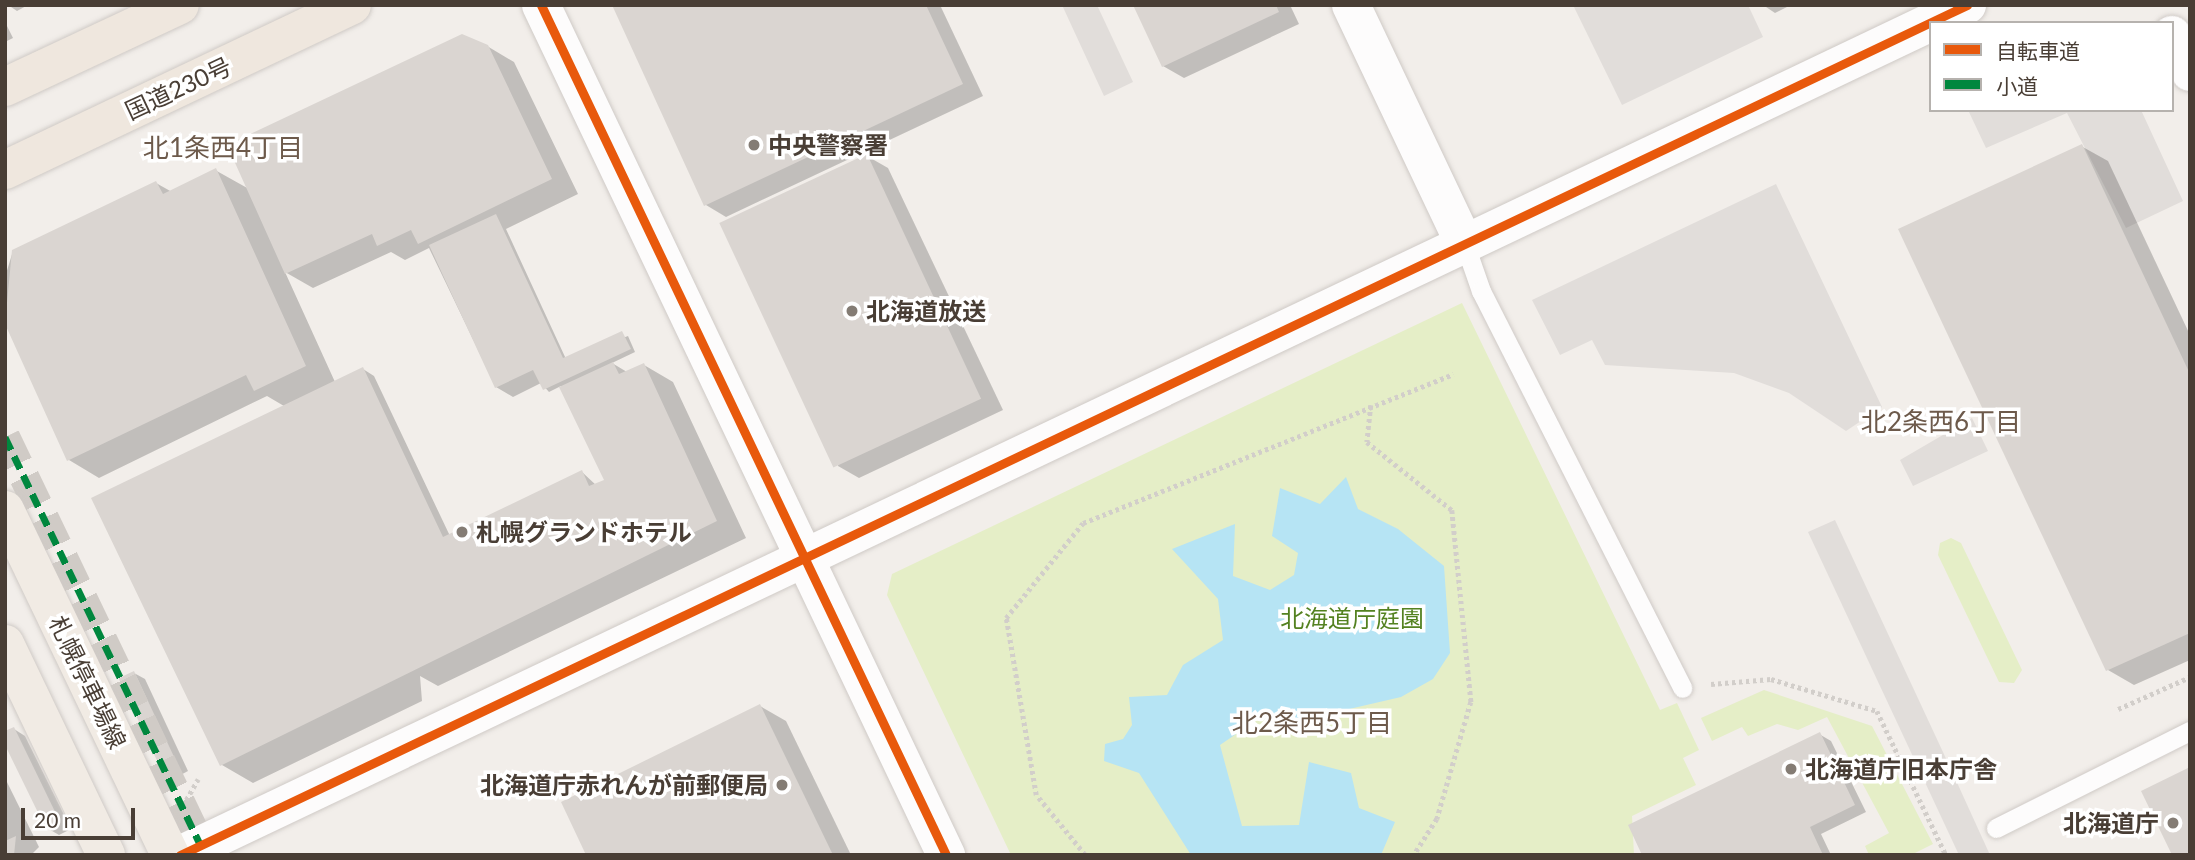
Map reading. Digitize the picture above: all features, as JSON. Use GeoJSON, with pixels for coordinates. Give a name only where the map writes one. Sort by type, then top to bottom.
{"type":"FeatureCollection","features":[{"type":"Feature","properties":{"kind":"highway"},"geometry":{"type":"LineString","coordinates":[[5,87],[180,5]]}},
{"type":"Feature","properties":{"kind":"highway","name":"国道230号"},"geometry":{"type":"LineString","coordinates":[[5,170],[352,5]]}},
{"type":"Feature","properties":{"kind":"main road","name":"札幌停車場線"},"geometry":{"type":"LineString","coordinates":[[5,510],[170,855]]}},
{"type":"Feature","properties":{"kind":"main road"},"geometry":{"type":"LineString","coordinates":[[5,644],[106,855]]}},
{"type":"Feature","properties":{"kind":"street"},"geometry":{"type":"LineString","coordinates":[[541,5],[946,855]]}},
{"type":"Feature","properties":{"kind":"street"},"geometry":{"type":"LineString","coordinates":[[1351,5],[1465,245]]}},
{"type":"Feature","properties":{"kind":"street"},"geometry":{"type":"LineString","coordinates":[[1934,21],[1967,5]]}},
{"type":"Feature","properties":{"kind":"street"},"geometry":{"type":"LineString","coordinates":[[2158,5],[2165,21]]}},
{"type":"Feature","properties":{"kind":"street"},"geometry":{"type":"LineString","coordinates":[[180,855],[1929,23]]}},
{"type":"Feature","properties":{"kind":"street"},"geometry":{"type":"LineString","coordinates":[[2174,39],[2190,72]]}},
{"type":"Feature","properties":{"kind":"lane"},"geometry":{"type":"LineString","coordinates":[[1465,245],[1481,291],[1682,688]]}},
{"type":"Feature","properties":{"kind":"lane"},"geometry":{"type":"LineString","coordinates":[[1996,828],[2190,731]]}},
{"type":"Feature","properties":{"kind":"path"},"geometry":{"type":"LineString","coordinates":[[1085,855],[1036,795],[1006,618],[1083,523],[1452,374]]}},
{"type":"Feature","properties":{"kind":"path"},"geometry":{"type":"LineString","coordinates":[[1371,405],[1367,442],[1452,510],[1471,702],[1437,819],[1414,855]]}},
{"type":"Feature","properties":{"kind":"path"},"geometry":{"type":"LineString","coordinates":[[2118,709],[2190,677]]}},
{"type":"Feature","properties":{"kind":"path"},"geometry":{"type":"LineString","coordinates":[[1682,688],[1771,679],[1877,710],[1945,855]]}},
{"type":"Feature","properties":{"kind":"green space","name":"北海道庁庭園"},"geometry":{"type":"Polygon","coordinates":[[[1462,303],[1660,710],[1677,703],[1699,750],[1683,758],[1696,785],[1632,816],[1634,855],[1011,855],[887,595],[892,574],[1462,303]]]}},
{"type":"Feature","properties":{"kind":"green space"},"geometry":{"type":"Polygon","coordinates":[[[1951,538],[1961,543],[2022,670],[2014,683],[1999,682],[1938,555],[1940,543],[1951,538]]]}},
{"type":"Feature","properties":{"kind":"green space"},"geometry":{"type":"Polygon","coordinates":[[[1764,690],[1872,726],[1933,844],[1911,855],[1869,855],[1865,846],[1889,833],[1827,717],[1798,730],[1777,724],[1748,736],[1742,727],[1712,741],[1701,718],[1764,690]]]}},
{"type":"Feature","properties":{"kind":"shaded area"},"geometry":{"type":"Polygon","coordinates":[[[1062,5],[1097,5],[1133,82],[1104,96],[1062,5]]]}},
{"type":"Feature","properties":{"kind":"shaded area"},"geometry":{"type":"Polygon","coordinates":[[[1573,5],[1748,5],[1763,37],[1622,105],[1573,5]]]}},
{"type":"Feature","properties":{"kind":"shaded area"},"geometry":{"type":"Polygon","coordinates":[[[1969,112],[2142,112],[2183,201],[2126,228],[2067,113],[1986,148],[1969,112]]]}},
{"type":"Feature","properties":{"kind":"shaded area"},"geometry":{"type":"Polygon","coordinates":[[[1776,184],[1882,407],[1846,431],[1789,393],[1734,373],[1605,365],[1592,340],[1560,355],[1532,300],[1776,184]]]}},
{"type":"Feature","properties":{"kind":"shaded area"},"geometry":{"type":"Polygon","coordinates":[[[1972,418],[1988,451],[1913,486],[1900,460],[1972,418]]]}},
{"type":"Feature","properties":{"kind":"shaded area"},"geometry":{"type":"Polygon","coordinates":[[[1835,520],[1990,855],[1959,855],[1808,532],[1835,520]]]}},
{"type":"Feature","properties":{"kind":"water"},"geometry":{"type":"Polygon","coordinates":[[[1346,477],[1358,509],[1398,529],[1444,566],[1450,653],[1433,679],[1401,697],[1306,719],[1261,717],[1220,745],[1242,826],[1299,825],[1309,762],[1351,773],[1359,808],[1395,822],[1381,855],[1191,855],[1139,773],[1104,761],[1105,744],[1123,739],[1132,725],[1129,697],[1167,695],[1183,665],[1223,640],[1218,599],[1172,549],[1235,524],[1233,576],[1270,590],[1294,575],[1298,553],[1272,536],[1280,488],[1320,504],[1346,477]]]}},
{"type":"Feature","properties":{"kind":"building","name":"中央警察署"},"geometry":{"type":"Polygon","coordinates":[[[612,5],[926,5],[963,84],[704,206],[612,5]]]}},
{"type":"Feature","properties":{"kind":"building"},"geometry":{"type":"Polygon","coordinates":[[[1133,5],[1276,5],[1279,12],[1162,67],[1133,5]]]}},
{"type":"Feature","properties":{"kind":"building"},"geometry":{"type":"Polygon","coordinates":[[[462,34],[488,45],[552,179],[418,244],[411,230],[377,246],[372,234],[285,274],[227,145],[462,34]]]}},
{"type":"Feature","properties":{"kind":"building"},"geometry":{"type":"Polygon","coordinates":[[[2082,144],[2190,374],[2190,633],[2106,671],[1898,229],[2082,144]]]}},
{"type":"Feature","properties":{"kind":"building","name":"北海道放送"},"geometry":{"type":"Polygon","coordinates":[[[867,154],[981,399],[833,468],[719,223],[867,154]]]}},
{"type":"Feature","properties":{"kind":"building"},"geometry":{"type":"Polygon","coordinates":[[[216,168],[306,366],[254,391],[246,375],[67,461],[5,324],[12,250],[156,181],[163,194],[216,168]]]}},
{"type":"Feature","properties":{"kind":"building"},"geometry":{"type":"Polygon","coordinates":[[[496,214],[563,358],[622,331],[631,349],[543,390],[533,370],[495,388],[429,245],[496,214]]]}},
{"type":"Feature","properties":{"kind":"building"},"geometry":{"type":"Polygon","coordinates":[[[613,362],[619,374],[644,363],[717,521],[220,766],[91,498],[363,367],[443,537],[582,470],[589,486],[604,480],[559,387],[613,362]]]}},
{"type":"Feature","properties":{"kind":"building"},"geometry":{"type":"Polygon","coordinates":[[[134,671],[178,765],[163,772],[119,678],[134,671]]]}},
{"type":"Feature","properties":{"kind":"building"},"geometry":{"type":"Polygon","coordinates":[[[760,704],[833,855],[586,855],[561,802],[760,704]]]}},
{"type":"Feature","properties":{"kind":"building"},"geometry":{"type":"Polygon","coordinates":[[[14,727],[60,822],[46,829],[5,745],[5,731],[14,727]]]}},
{"type":"Feature","properties":{"kind":"building","name":"北海道庁旧本庁舎"},"geometry":{"type":"Polygon","coordinates":[[[1820,732],[1855,805],[1810,827],[1823,855],[1642,855],[1628,825],[1820,732]]]}},
{"type":"Feature","properties":{"kind":"building","name":"北海道庁"},"geometry":{"type":"Polygon","coordinates":[[[2190,767],[2190,855],[2172,855],[2141,791],[2190,767]]]}},
{"type":"Feature","properties":{"kind":"building"},"geometry":{"type":"Polygon","coordinates":[[[16,836],[14,855],[5,855],[5,841],[16,836]]]}},
{"type":"Feature","properties":{"kind":"tunnel"},"geometry":{"type":"LineString","coordinates":[[5,437],[205,855]]}},
{"type":"Feature","properties":{"kind":"marked path"},"geometry":{"type":"LineString","coordinates":[[5,437],[205,855]]}},
{"type":"Feature","properties":{"kind":"cycle path"},"geometry":{"type":"LineString","coordinates":[[541,5],[946,855]]}},
{"type":"Feature","properties":{"kind":"cycle path"},"geometry":{"type":"LineString","coordinates":[[1933,21],[1967,5]]}},
{"type":"Feature","properties":{"kind":"cycle path"},"geometry":{"type":"LineString","coordinates":[[180,855],[1929,23]]}},
{"type":"Feature","properties":{"kind":"place","name":"中央警察署"},"geometry":{"type":"Point","coordinates":[754,145]}},
{"type":"Feature","properties":{"kind":"place","name":"北海道放送"},"geometry":{"type":"Point","coordinates":[852,311]}},
{"type":"Feature","properties":{"kind":"place","name":"札幌グランドホテル"},"geometry":{"type":"Point","coordinates":[462,532]}},
{"type":"Feature","properties":{"kind":"place","name":"北海道庁旧本庁舎"},"geometry":{"type":"Point","coordinates":[1791,769]}},
{"type":"Feature","properties":{"kind":"place","name":"北海道庁赤れんが前郵便局"},"geometry":{"type":"Point","coordinates":[782,785]}},
{"type":"Feature","properties":{"kind":"place","name":"北海道庁"},"geometry":{"type":"Point","coordinates":[2173,823]}},
{"type":"Feature","properties":{"kind":"district","name":"北1条西4丁目"},"geometry":{"type":"Point","coordinates":[223,148]}},
{"type":"Feature","properties":{"kind":"district","name":"北2条西6丁目"},"geometry":{"type":"Point","coordinates":[1941,422]}},
{"type":"Feature","properties":{"kind":"district","name":"北2条西5丁目"},"geometry":{"type":"Point","coordinates":[1312,723]}}]}
